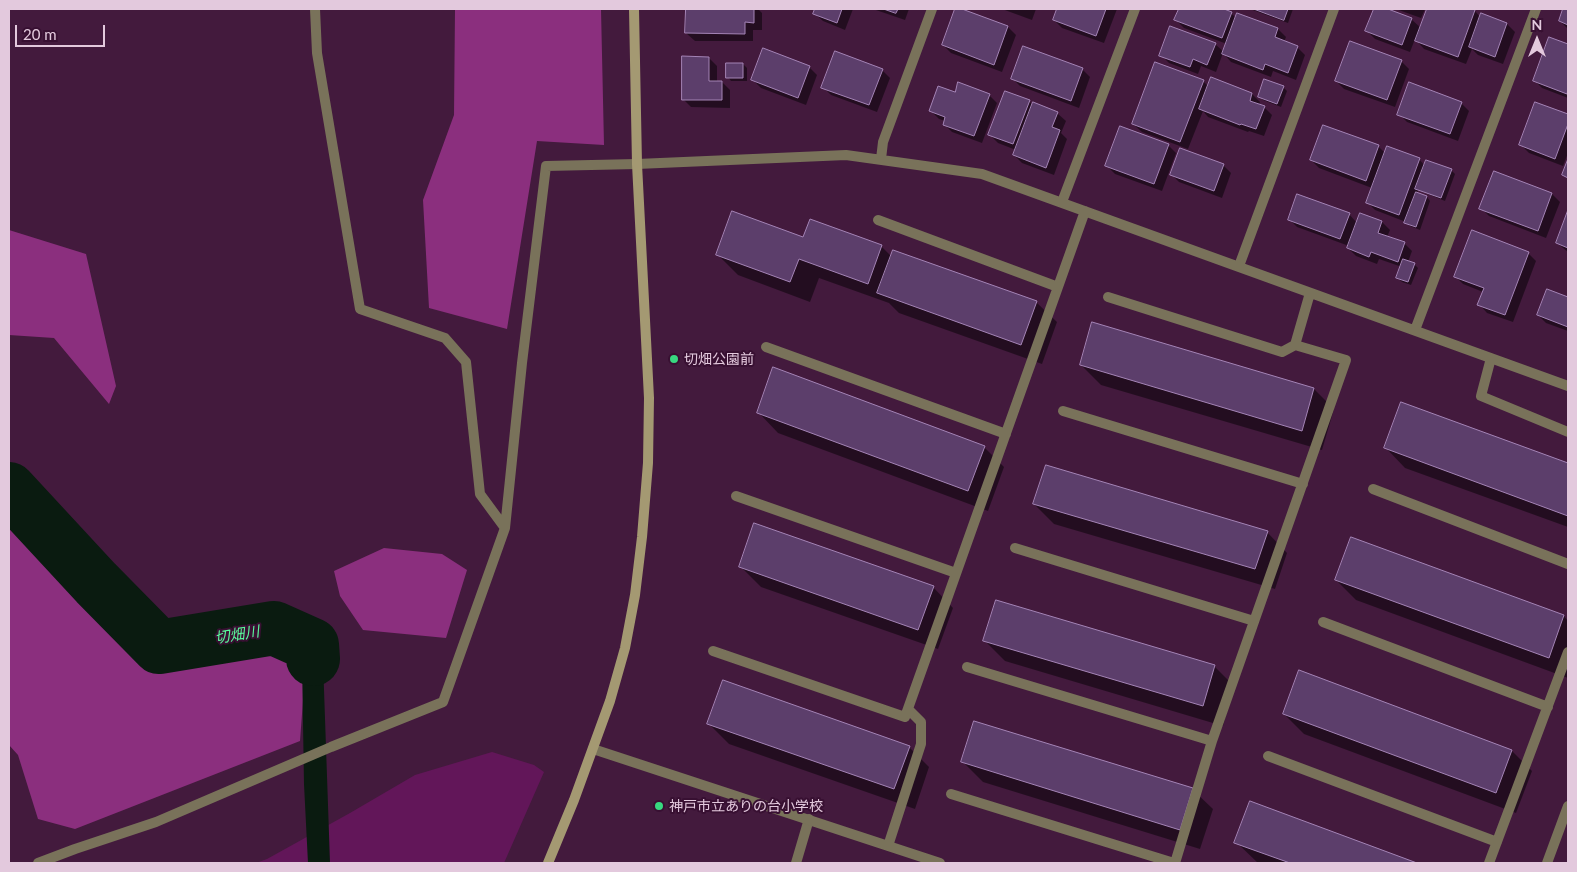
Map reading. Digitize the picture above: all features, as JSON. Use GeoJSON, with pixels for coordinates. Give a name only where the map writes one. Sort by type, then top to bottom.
{"type":"FeatureCollection","features":[{"type":"Feature","properties":{"kind":"street"},"geometry":{"type":"LineString","coordinates":[[315,9],[317,53],[360,309],[446,338],[466,362],[480,494],[505,528]]}},
{"type":"Feature","properties":{"kind":"street"},"geometry":{"type":"LineString","coordinates":[[548,863],[574,800],[610,702],[625,648],[635,595],[642,537],[648,463],[649,398],[637,164],[634,9]]}},
{"type":"Feature","properties":{"kind":"street"},"geometry":{"type":"LineString","coordinates":[[881,159],[883,142],[932,9]]}},
{"type":"Feature","properties":{"kind":"street"},"geometry":{"type":"LineString","coordinates":[[1062,202],[1134,9]]}},
{"type":"Feature","properties":{"kind":"street"},"geometry":{"type":"LineString","coordinates":[[1239,266],[1334,9]]}},
{"type":"Feature","properties":{"kind":"street"},"geometry":{"type":"LineString","coordinates":[[1415,330],[1536,9]]}},
{"type":"Feature","properties":{"kind":"street"},"geometry":{"type":"LineString","coordinates":[[38,863],[74,848],[156,822],[295,762],[443,702],[505,528],[522,363],[546,166],[846,155],[982,174],[1568,386]]}},
{"type":"Feature","properties":{"kind":"street"},"geometry":{"type":"LineString","coordinates":[[713,651],[905,718],[1085,211]]}},
{"type":"Feature","properties":{"kind":"street"},"geometry":{"type":"LineString","coordinates":[[878,220],[1058,287]]}},
{"type":"Feature","properties":{"kind":"street"},"geometry":{"type":"LineString","coordinates":[[1108,297],[1282,352],[1294,345],[1310,293]]}},
{"type":"Feature","properties":{"kind":"street"},"geometry":{"type":"LineString","coordinates":[[951,794],[1174,863],[1212,742],[1346,360],[1294,345]]}},
{"type":"Feature","properties":{"kind":"street"},"geometry":{"type":"LineString","coordinates":[[766,347],[1006,434]]}},
{"type":"Feature","properties":{"kind":"street"},"geometry":{"type":"LineString","coordinates":[[1490,358],[1481,396],[1568,432]]}},
{"type":"Feature","properties":{"kind":"street"},"geometry":{"type":"LineString","coordinates":[[1063,411],[1303,484]]}},
{"type":"Feature","properties":{"kind":"street"},"geometry":{"type":"LineString","coordinates":[[1372,489],[1568,564]]}},
{"type":"Feature","properties":{"kind":"street"},"geometry":{"type":"LineString","coordinates":[[736,496],[956,573]]}},
{"type":"Feature","properties":{"kind":"street"},"geometry":{"type":"LineString","coordinates":[[1015,548],[1254,621]]}},
{"type":"Feature","properties":{"kind":"street"},"geometry":{"type":"LineString","coordinates":[[1323,622],[1548,707]]}},
{"type":"Feature","properties":{"kind":"street"},"geometry":{"type":"LineString","coordinates":[[1489,863],[1568,652]]}},
{"type":"Feature","properties":{"kind":"street"},"geometry":{"type":"LineString","coordinates":[[967,667],[1212,742]]}},
{"type":"Feature","properties":{"kind":"street"},"geometry":{"type":"LineString","coordinates":[[888,846],[921,744],[921,722],[908,710]]}},
{"type":"Feature","properties":{"kind":"street"},"geometry":{"type":"LineString","coordinates":[[593,749],[940,863]]}},
{"type":"Feature","properties":{"kind":"street"},"geometry":{"type":"LineString","coordinates":[[1268,756],[1497,842]]}},
{"type":"Feature","properties":{"kind":"street"},"geometry":{"type":"LineString","coordinates":[[1547,863],[1568,806]]}},
{"type":"Feature","properties":{"kind":"street"},"geometry":{"type":"LineString","coordinates":[[796,863],[809,819]]}},
{"type":"Feature","properties":{"kind":"shaded area"},"geometry":{"type":"Polygon","coordinates":[[[455,9],[601,9],[604,145],[537,141],[507,329],[429,308],[423,200],[454,115],[455,9]]]}},
{"type":"Feature","properties":{"kind":"shaded area"},"geometry":{"type":"Polygon","coordinates":[[[9,230],[86,254],[116,386],[109,404],[54,338],[9,335],[9,230]]]}},
{"type":"Feature","properties":{"kind":"shaded area"},"geometry":{"type":"Polygon","coordinates":[[[9,501],[19,515],[156,664],[272,645],[295,650],[304,687],[300,741],[75,829],[38,819],[18,755],[9,745],[9,501]]]}},
{"type":"Feature","properties":{"kind":"shaded area"},"geometry":{"type":"Polygon","coordinates":[[[384,548],[442,554],[467,570],[446,638],[363,630],[340,596],[334,571],[384,548]]]}},
{"type":"Feature","properties":{"kind":"shaded area"},"geometry":{"type":"Polygon","coordinates":[[[277,619],[307,632],[317,644],[323,661],[330,863],[308,863],[304,784],[302,660],[299,649],[279,642],[259,642],[254,622],[277,619]]]}},
{"type":"Feature","properties":{"kind":"shaded area"},"geometry":{"type":"Polygon","coordinates":[[[492,752],[534,765],[544,772],[504,863],[256,863],[267,859],[415,775],[492,752]]]}},
{"type":"Feature","properties":{"kind":"building"},"geometry":{"type":"Polygon","coordinates":[[[686,9],[754,9],[754,23],[745,22],[745,34],[685,33],[686,9]]]}},
{"type":"Feature","properties":{"kind":"building"},"geometry":{"type":"Polygon","coordinates":[[[815,9],[842,9],[837,23],[813,14],[815,9]]]}},
{"type":"Feature","properties":{"kind":"building"},"geometry":{"type":"Polygon","coordinates":[[[884,9],[898,9],[896,13],[884,9]]]}},
{"type":"Feature","properties":{"kind":"building"},"geometry":{"type":"Polygon","coordinates":[[[955,9],[962,9],[1008,26],[994,65],[942,45],[955,9]]]}},
{"type":"Feature","properties":{"kind":"building"},"geometry":{"type":"Polygon","coordinates":[[[1057,9],[1106,9],[1096,36],[1053,20],[1057,9]]]}},
{"type":"Feature","properties":{"kind":"building"},"geometry":{"type":"Polygon","coordinates":[[[1179,9],[1224,9],[1232,12],[1222,38],[1174,20],[1179,9]]]}},
{"type":"Feature","properties":{"kind":"building"},"geometry":{"type":"Polygon","coordinates":[[[1254,9],[1288,9],[1284,20],[1254,9]]]}},
{"type":"Feature","properties":{"kind":"building"},"geometry":{"type":"Polygon","coordinates":[[[1374,9],[1388,9],[1412,18],[1402,45],[1365,31],[1374,9]]]}},
{"type":"Feature","properties":{"kind":"building"},"geometry":{"type":"Polygon","coordinates":[[[1427,9],[1475,10],[1458,57],[1415,41],[1427,9]]]}},
{"type":"Feature","properties":{"kind":"building"},"geometry":{"type":"Polygon","coordinates":[[[1563,9],[1568,9],[1568,25],[1559,21],[1563,9]]]}},
{"type":"Feature","properties":{"kind":"building"},"geometry":{"type":"Polygon","coordinates":[[[1237,13],[1278,28],[1275,37],[1298,46],[1288,73],[1265,64],[1263,70],[1222,54],[1237,13]]]}},
{"type":"Feature","properties":{"kind":"building"},"geometry":{"type":"Polygon","coordinates":[[[1481,13],[1507,23],[1495,57],[1469,47],[1481,13]]]}},
{"type":"Feature","properties":{"kind":"building"},"geometry":{"type":"Polygon","coordinates":[[[1170,26],[1216,43],[1207,65],[1193,59],[1190,67],[1159,56],[1170,26]]]}},
{"type":"Feature","properties":{"kind":"building"},"geometry":{"type":"Polygon","coordinates":[[[1549,37],[1568,44],[1567,94],[1533,81],[1549,37]]]}},
{"type":"Feature","properties":{"kind":"building"},"geometry":{"type":"Polygon","coordinates":[[[1350,41],[1402,60],[1387,100],[1335,81],[1350,41]]]}},
{"type":"Feature","properties":{"kind":"building"},"geometry":{"type":"Polygon","coordinates":[[[1023,46],[1083,68],[1071,101],[1011,79],[1023,46]]]}},
{"type":"Feature","properties":{"kind":"building"},"geometry":{"type":"Polygon","coordinates":[[[763,48],[810,66],[798,98],[751,80],[763,48]]]}},
{"type":"Feature","properties":{"kind":"building"},"geometry":{"type":"Polygon","coordinates":[[[835,51],[883,69],[869,105],[821,88],[835,51]]]}},
{"type":"Feature","properties":{"kind":"building"},"geometry":{"type":"Polygon","coordinates":[[[682,56],[709,57],[709,81],[722,81],[722,100],[682,100],[682,56]]]}},
{"type":"Feature","properties":{"kind":"building"},"geometry":{"type":"Polygon","coordinates":[[[1155,62],[1204,80],[1180,142],[1132,124],[1155,62]]]}},
{"type":"Feature","properties":{"kind":"building"},"geometry":{"type":"Polygon","coordinates":[[[726,63],[743,63],[743,78],[726,78],[726,63]]]}},
{"type":"Feature","properties":{"kind":"building"},"geometry":{"type":"Polygon","coordinates":[[[1211,77],[1252,93],[1250,101],[1265,106],[1256,129],[1240,125],[1199,109],[1211,77]]]}},
{"type":"Feature","properties":{"kind":"building"},"geometry":{"type":"Polygon","coordinates":[[[1264,79],[1284,86],[1277,104],[1258,97],[1264,79]]]}},
{"type":"Feature","properties":{"kind":"building"},"geometry":{"type":"Polygon","coordinates":[[[958,82],[990,94],[974,136],[943,125],[945,117],[929,111],[938,86],[955,92],[958,82]]]}},
{"type":"Feature","properties":{"kind":"building"},"geometry":{"type":"Polygon","coordinates":[[[1409,82],[1462,102],[1450,134],[1397,115],[1409,82]]]}},
{"type":"Feature","properties":{"kind":"building"},"geometry":{"type":"Polygon","coordinates":[[[1005,91],[1030,100],[1013,144],[988,135],[1005,91]]]}},
{"type":"Feature","properties":{"kind":"building"},"geometry":{"type":"Polygon","coordinates":[[[1033,102],[1058,112],[1052,127],[1060,130],[1046,168],[1013,155],[1033,102]]]}},
{"type":"Feature","properties":{"kind":"building"},"geometry":{"type":"Polygon","coordinates":[[[1535,102],[1568,114],[1568,124],[1555,159],[1519,145],[1535,102]]]}},
{"type":"Feature","properties":{"kind":"building"},"geometry":{"type":"Polygon","coordinates":[[[1323,125],[1379,145],[1366,181],[1310,160],[1323,125]]]}},
{"type":"Feature","properties":{"kind":"building"},"geometry":{"type":"Polygon","coordinates":[[[1120,126],[1169,144],[1154,184],[1105,166],[1120,126]]]}},
{"type":"Feature","properties":{"kind":"building"},"geometry":{"type":"Polygon","coordinates":[[[1387,146],[1420,158],[1399,215],[1366,203],[1387,146]]]}},
{"type":"Feature","properties":{"kind":"building"},"geometry":{"type":"Polygon","coordinates":[[[1180,148],[1224,164],[1214,191],[1170,175],[1180,148]]]}},
{"type":"Feature","properties":{"kind":"building"},"geometry":{"type":"Polygon","coordinates":[[[1568,159],[1568,178],[1562,175],[1568,159]]]}},
{"type":"Feature","properties":{"kind":"building"},"geometry":{"type":"Polygon","coordinates":[[[1426,160],[1452,169],[1441,198],[1415,189],[1426,160]]]}},
{"type":"Feature","properties":{"kind":"building"},"geometry":{"type":"Polygon","coordinates":[[[1494,171],[1552,193],[1538,231],[1479,209],[1494,171]]]}},
{"type":"Feature","properties":{"kind":"building"},"geometry":{"type":"Polygon","coordinates":[[[1416,192],[1427,196],[1416,227],[1404,223],[1416,192]]]}},
{"type":"Feature","properties":{"kind":"building"},"geometry":{"type":"Polygon","coordinates":[[[1297,194],[1350,213],[1340,239],[1288,220],[1297,194]]]}},
{"type":"Feature","properties":{"kind":"building"},"geometry":{"type":"Polygon","coordinates":[[[1568,210],[1568,248],[1556,243],[1568,210]]]}},
{"type":"Feature","properties":{"kind":"building"},"geometry":{"type":"Polygon","coordinates":[[[732,211],[803,237],[810,219],[882,245],[868,284],[799,259],[790,282],[716,255],[732,211]]]}},
{"type":"Feature","properties":{"kind":"building"},"geometry":{"type":"Polygon","coordinates":[[[1360,213],[1382,221],[1378,233],[1405,242],[1398,262],[1371,252],[1369,257],[1347,248],[1360,213]]]}},
{"type":"Feature","properties":{"kind":"building"},"geometry":{"type":"Polygon","coordinates":[[[1472,230],[1529,252],[1505,315],[1477,305],[1484,288],[1454,277],[1472,230]]]}},
{"type":"Feature","properties":{"kind":"building"},"geometry":{"type":"Polygon","coordinates":[[[893,250],[1037,301],[1021,345],[877,293],[893,250]]]}},
{"type":"Feature","properties":{"kind":"building"},"geometry":{"type":"Polygon","coordinates":[[[1403,259],[1415,263],[1408,282],[1396,278],[1403,259]]]}},
{"type":"Feature","properties":{"kind":"building"},"geometry":{"type":"Polygon","coordinates":[[[1547,289],[1568,297],[1568,327],[1537,315],[1547,289]]]}},
{"type":"Feature","properties":{"kind":"building"},"geometry":{"type":"Polygon","coordinates":[[[1092,322],[1314,388],[1302,431],[1080,365],[1092,322]]]}},
{"type":"Feature","properties":{"kind":"building"},"geometry":{"type":"Polygon","coordinates":[[[773,367],[985,446],[968,491],[757,413],[773,367]]]}},
{"type":"Feature","properties":{"kind":"building"},"geometry":{"type":"Polygon","coordinates":[[[1401,402],[1568,463],[1568,516],[1384,448],[1401,402]]]}},
{"type":"Feature","properties":{"kind":"building"},"geometry":{"type":"Polygon","coordinates":[[[1046,465],[1268,531],[1255,569],[1033,504],[1046,465]]]}},
{"type":"Feature","properties":{"kind":"building"},"geometry":{"type":"Polygon","coordinates":[[[754,523],[934,586],[918,630],[739,567],[754,523]]]}},
{"type":"Feature","properties":{"kind":"building"},"geometry":{"type":"Polygon","coordinates":[[[1351,537],[1564,615],[1549,658],[1335,580],[1351,537]]]}},
{"type":"Feature","properties":{"kind":"building"},"geometry":{"type":"Polygon","coordinates":[[[996,600],[1215,665],[1203,706],[983,641],[996,600]]]}},
{"type":"Feature","properties":{"kind":"building"},"geometry":{"type":"Polygon","coordinates":[[[1299,670],[1512,750],[1496,793],[1283,714],[1299,670]]]}},
{"type":"Feature","properties":{"kind":"building"},"geometry":{"type":"Polygon","coordinates":[[[723,680],[910,746],[894,789],[707,724],[723,680]]]}},
{"type":"Feature","properties":{"kind":"building"},"geometry":{"type":"Polygon","coordinates":[[[974,721],[1193,788],[1180,830],[961,762],[974,721]]]}},
{"type":"Feature","properties":{"kind":"building"},"geometry":{"type":"Polygon","coordinates":[[[1250,801],[1417,863],[1290,863],[1234,843],[1250,801]]]}},
{"type":"Feature","properties":{"kind":"waterway","name":"切畑川"},"geometry":{"type":"LineString","coordinates":[[9,489],[96,583],[159,647],[274,628],[312,645],[313,659]]}},
{"type":"Feature","properties":{"kind":"place","name":"切畑公園前"},"geometry":{"type":"Point","coordinates":[674,359]}},
{"type":"Feature","properties":{"kind":"place","name":"神戸市立ありの台小学校"},"geometry":{"type":"Point","coordinates":[659,806]}}]}
